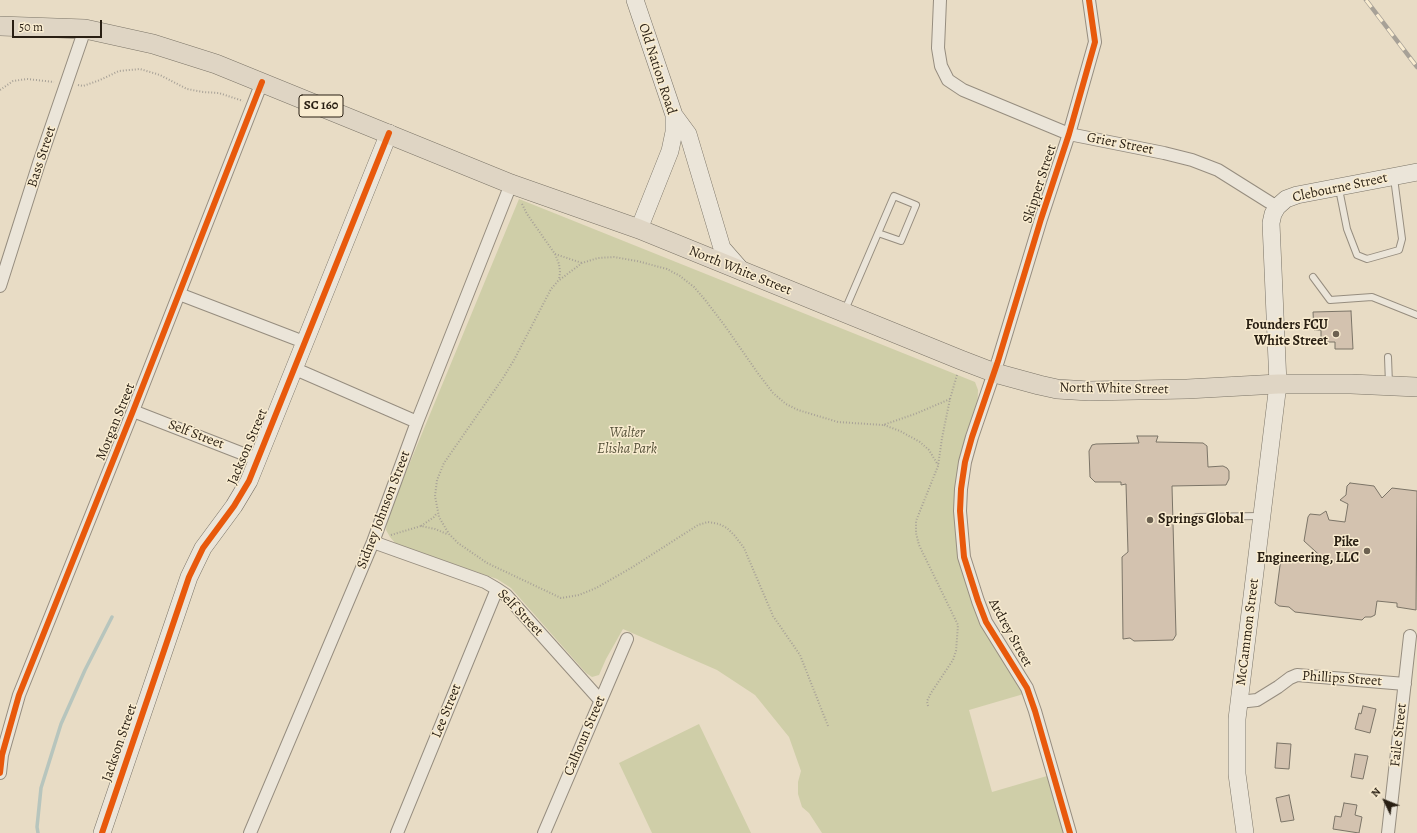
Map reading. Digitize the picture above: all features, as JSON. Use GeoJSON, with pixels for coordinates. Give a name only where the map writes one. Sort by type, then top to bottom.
{"type":"FeatureCollection","features":[{"type":"Feature","properties":{"kind":"main road","name":"North White Street"},"geometry":{"type":"LineString","coordinates":[[0,26],[85,29],[153,44],[216,64],[389,133],[511,184],[639,229],[995,373],[1056,389],[1089,391],[1187,389],[1278,384],[1417,387]]}},
{"type":"Feature","properties":{"kind":"street","name":"Old Nation Road"},"geometry":{"type":"LineString","coordinates":[[635,0],[674,116],[674,132],[670,151],[639,229]]}},
{"type":"Feature","properties":{"kind":"street","name":"Grier Street"},"geometry":{"type":"LineString","coordinates":[[940,0],[938,48],[941,66],[948,80],[963,90],[1068,134],[1164,152],[1192,160],[1218,170],[1277,207]]}},
{"type":"Feature","properties":{"kind":"street","name":"Skipper Street"},"geometry":{"type":"LineString","coordinates":[[995,373],[1095,42],[1089,0]]}},
{"type":"Feature","properties":{"kind":"street","name":"Bass Street"},"geometry":{"type":"LineString","coordinates":[[0,286],[39,163],[85,29]]}},
{"type":"Feature","properties":{"kind":"street","name":"Morgan Street"},"geometry":{"type":"LineString","coordinates":[[0,773],[2,755],[19,695],[133,411],[262,82]]}},
{"type":"Feature","properties":{"kind":"street"},"geometry":{"type":"LineString","coordinates":[[674,116],[688,134],[722,248],[743,272]]}},
{"type":"Feature","properties":{"kind":"street","name":"Jackson Street"},"geometry":{"type":"LineString","coordinates":[[102,833],[189,577],[203,548],[234,506],[249,481],[259,460],[293,368],[389,133]]}},
{"type":"Feature","properties":{"kind":"street","name":"Clebourne Street"},"geometry":{"type":"LineString","coordinates":[[1278,384],[1271,223],[1273,214],[1277,207],[1286,199],[1296,195],[1417,172]]}},
{"type":"Feature","properties":{"kind":"street","name":"Sidney Johnson Street"},"geometry":{"type":"LineString","coordinates":[[250,833],[373,542],[511,184]]}},
{"type":"Feature","properties":{"kind":"street"},"geometry":{"type":"LineString","coordinates":[[179,294],[304,342]]}},
{"type":"Feature","properties":{"kind":"street"},"geometry":{"type":"LineString","coordinates":[[293,368],[418,422]]}},
{"type":"Feature","properties":{"kind":"street","name":"Ardrey Street"},"geometry":{"type":"LineString","coordinates":[[995,373],[972,436],[965,462],[960,511],[964,556],[986,622],[1027,688],[1070,833]]}},
{"type":"Feature","properties":{"kind":"street","name":"McCammon Street"},"geometry":{"type":"LineString","coordinates":[[1245,833],[1237,774],[1239,702],[1278,384]]}},
{"type":"Feature","properties":{"kind":"street","name":"Self Street"},"geometry":{"type":"LineString","coordinates":[[133,411],[259,460]]}},
{"type":"Feature","properties":{"kind":"street","name":"Self Street"},"geometry":{"type":"LineString","coordinates":[[373,542],[485,582],[498,589],[506,595],[600,700]]}},
{"type":"Feature","properties":{"kind":"street","name":"Lee Street"},"geometry":{"type":"LineString","coordinates":[[397,833],[498,589]]}},
{"type":"Feature","properties":{"kind":"street","name":"Faile Street"},"geometry":{"type":"LineString","coordinates":[[1388,833],[1410,636]]}},
{"type":"Feature","properties":{"kind":"street","name":"Calhoun Street"},"geometry":{"type":"LineString","coordinates":[[544,833],[627,639]]}},
{"type":"Feature","properties":{"kind":"street","name":"Phillips Street"},"geometry":{"type":"LineString","coordinates":[[1239,702],[1256,700],[1297,675],[1405,684]]}},
{"type":"Feature","properties":{"kind":"lane"},"geometry":{"type":"LineString","coordinates":[[1338,187],[1347,229],[1357,255],[1367,259],[1399,250],[1402,239],[1393,177]]}},
{"type":"Feature","properties":{"kind":"lane"},"geometry":{"type":"LineString","coordinates":[[844,313],[878,233],[894,196],[916,205],[901,242],[878,233]]}},
{"type":"Feature","properties":{"kind":"lane"},"geometry":{"type":"LineString","coordinates":[[1313,277],[1330,300],[1372,297],[1417,315]]}},
{"type":"Feature","properties":{"kind":"lane"},"geometry":{"type":"LineString","coordinates":[[1388,357],[1389,386]]}},
{"type":"Feature","properties":{"kind":"lane"},"geometry":{"type":"LineString","coordinates":[[1196,517],[1262,516]]}},
{"type":"Feature","properties":{"kind":"path"},"geometry":{"type":"LineString","coordinates":[[0,90],[13,81],[27,80],[67,83],[83,86],[119,72],[140,69],[160,75],[187,89],[219,93],[248,103]]}},
{"type":"Feature","properties":{"kind":"path"},"geometry":{"type":"LineString","coordinates":[[521,203],[526,214],[555,254],[560,272],[558,281]]}},
{"type":"Feature","properties":{"kind":"path"},"geometry":{"type":"LineString","coordinates":[[555,254],[582,263]]}},
{"type":"Feature","properties":{"kind":"path"},"geometry":{"type":"LineString","coordinates":[[828,726],[800,655],[773,616],[744,548],[727,528],[719,524],[708,522],[698,525],[596,588],[569,598],[561,598],[487,563],[458,543],[448,534],[442,525],[437,512],[436,496],[437,480],[444,463],[503,378],[551,289],[558,281],[582,263],[598,258],[614,257],[667,269],[680,276],[694,287],[725,326],[773,393],[786,404],[798,410],[838,422],[883,425],[900,431],[920,442],[929,450],[938,466]]}},
{"type":"Feature","properties":{"kind":"path"},"geometry":{"type":"LineString","coordinates":[[928,706],[927,701],[930,693],[953,660],[956,651],[958,625],[923,556],[916,533],[916,521],[938,466],[950,399],[958,372]]}},
{"type":"Feature","properties":{"kind":"path"},"geometry":{"type":"LineString","coordinates":[[883,425],[915,414],[950,399]]}},
{"type":"Feature","properties":{"kind":"path"},"geometry":{"type":"LineString","coordinates":[[373,542],[421,526],[434,517],[437,512]]}},
{"type":"Feature","properties":{"kind":"path"},"geometry":{"type":"LineString","coordinates":[[421,526],[448,534]]}},
{"type":"Feature","properties":{"kind":"green space","name":"Walter Elisha Park"},"geometry":{"type":"Polygon","coordinates":[[[519,199],[975,382],[978,390],[977,415],[958,490],[976,605],[1027,693],[969,710],[992,792],[1047,776],[1065,833],[822,833],[809,813],[802,807],[798,794],[798,782],[801,771],[789,737],[755,695],[717,670],[623,629],[599,675],[592,677],[586,673],[511,588],[497,579],[396,544],[386,530],[387,518],[519,199]]]}},
{"type":"Feature","properties":{"kind":"green space"},"geometry":{"type":"Polygon","coordinates":[[[699,724],[751,833],[652,833],[619,763],[699,724]]]}},
{"type":"Feature","properties":{"kind":"building","name":"Founders FCU White Street"},"geometry":{"type":"Polygon","coordinates":[[[1351,311],[1353,349],[1335,349],[1335,342],[1326,342],[1321,337],[1321,330],[1314,330],[1313,312],[1351,311]]]}},
{"type":"Feature","properties":{"kind":"building","name":"Springs Global"},"geometry":{"type":"Polygon","coordinates":[[[1137,436],[1158,436],[1156,442],[1203,443],[1207,446],[1208,467],[1223,466],[1229,471],[1229,479],[1226,485],[1172,486],[1176,635],[1173,640],[1134,641],[1130,638],[1123,639],[1122,557],[1128,552],[1126,484],[1121,485],[1121,482],[1095,482],[1090,477],[1089,451],[1092,445],[1139,443],[1137,436]]]}},
{"type":"Feature","properties":{"kind":"building","name":"Pike Engineering, LLC"},"geometry":{"type":"Polygon","coordinates":[[[1350,483],[1374,486],[1382,498],[1392,488],[1417,491],[1416,610],[1397,607],[1397,603],[1377,601],[1375,615],[1365,617],[1362,620],[1295,612],[1289,607],[1279,606],[1275,603],[1281,558],[1326,561],[1304,541],[1308,517],[1310,514],[1320,515],[1326,511],[1329,520],[1345,522],[1348,504],[1340,500],[1346,495],[1347,486],[1350,483]]]}},
{"type":"Feature","properties":{"kind":"building"},"geometry":{"type":"Polygon","coordinates":[[[1363,706],[1376,709],[1370,733],[1355,729],[1359,713],[1361,714],[1363,706]]]}},
{"type":"Feature","properties":{"kind":"building"},"geometry":{"type":"Polygon","coordinates":[[[1277,743],[1291,744],[1289,769],[1275,768],[1277,743]]]}},
{"type":"Feature","properties":{"kind":"building"},"geometry":{"type":"Polygon","coordinates":[[[1355,754],[1368,756],[1363,779],[1351,777],[1355,754]]]}},
{"type":"Feature","properties":{"kind":"building"},"geometry":{"type":"Polygon","coordinates":[[[1289,795],[1294,820],[1281,822],[1276,798],[1289,795]]]}},
{"type":"Feature","properties":{"kind":"building"},"geometry":{"type":"Polygon","coordinates":[[[1344,803],[1357,805],[1355,815],[1362,817],[1359,833],[1333,829],[1335,816],[1341,817],[1344,803]]]}},
{"type":"Feature","properties":{"kind":"waterway"},"geometry":{"type":"LineString","coordinates":[[38,833],[37,827],[41,788],[61,724],[85,670],[112,617]]}},
{"type":"Feature","properties":{"kind":"railway"},"geometry":{"type":"LineString","coordinates":[[1366,0],[1417,67]]}},
{"type":"Feature","properties":{"kind":"cycle path"},"geometry":{"type":"LineString","coordinates":[[1070,833],[1027,688],[986,622],[978,601],[964,557],[960,511],[961,489],[965,462],[972,437],[998,361],[1041,219],[1069,134],[1095,42],[1089,0]]}},
{"type":"Feature","properties":{"kind":"cycle path"},"geometry":{"type":"LineString","coordinates":[[0,773],[2,755],[19,695],[133,411],[262,82]]}},
{"type":"Feature","properties":{"kind":"cycle path"},"geometry":{"type":"LineString","coordinates":[[102,833],[189,577],[203,548],[234,506],[249,481],[389,133]]}},
{"type":"Feature","properties":{"kind":"place","name":"Founders FCU White Street"},"geometry":{"type":"Point","coordinates":[1336,334]}},
{"type":"Feature","properties":{"kind":"place","name":"Springs Global"},"geometry":{"type":"Point","coordinates":[1150,520]}},
{"type":"Feature","properties":{"kind":"place","name":"Pike Engineering, LLC"},"geometry":{"type":"Point","coordinates":[1367,551]}}]}
